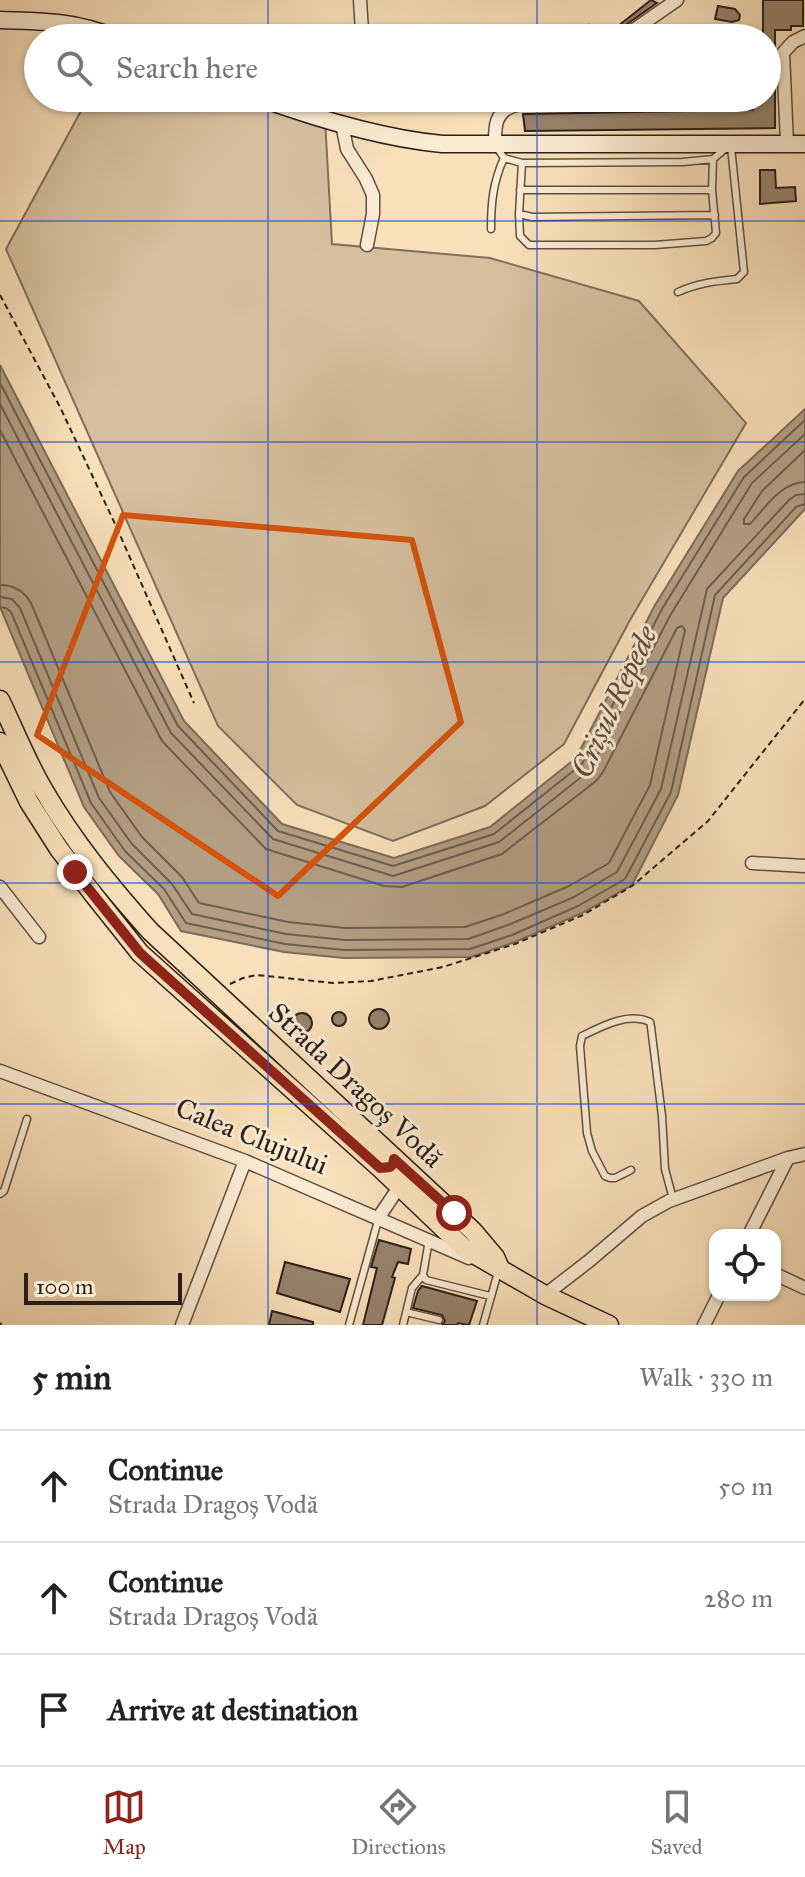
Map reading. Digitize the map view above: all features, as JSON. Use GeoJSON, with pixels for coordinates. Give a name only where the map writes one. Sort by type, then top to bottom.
{"type":"FeatureCollection","features":[{"type":"Feature","properties":{"kind":"main road","name":"Strada Dragoș Vodă"},"geometry":{"type":"LineString","coordinates":[[0,700],[42,786],[99,873],[150,931],[215,991],[387,1163],[399,1187],[465,1249],[500,1268]]}},
{"type":"Feature","properties":{"kind":"main road","name":"Strada Dragoș Vodă"},"geometry":{"type":"LineString","coordinates":[[0,742],[29,802],[59,849],[140,953],[387,1163],[473,1231],[495,1257],[500,1268]]}},
{"type":"Feature","properties":{"kind":"main road"},"geometry":{"type":"LineString","coordinates":[[399,1187],[407,1181],[414,1184],[457,1227],[473,1231]]}},
{"type":"Feature","properties":{"kind":"main road","name":"Calea Clujului"},"geometry":{"type":"LineString","coordinates":[[500,1268],[545,1295],[609,1325]]}},
{"type":"Feature","properties":{"kind":"street"},"geometry":{"type":"LineString","coordinates":[[360,0],[362,24]]}},
{"type":"Feature","properties":{"kind":"street"},"geometry":{"type":"LineString","coordinates":[[642,24],[677,0]]}},
{"type":"Feature","properties":{"kind":"street"},"geometry":{"type":"LineString","coordinates":[[0,20],[72,24]]}},
{"type":"Feature","properties":{"kind":"street"},"geometry":{"type":"LineString","coordinates":[[787,143],[783,53],[793,42],[805,36]]}},
{"type":"Feature","properties":{"kind":"street"},"geometry":{"type":"LineString","coordinates":[[304,112],[342,124],[428,143],[500,151],[731,143],[805,144]]}},
{"type":"Feature","properties":{"kind":"street"},"geometry":{"type":"LineString","coordinates":[[500,151],[495,123],[503,112]]}},
{"type":"Feature","properties":{"kind":"street"},"geometry":{"type":"LineString","coordinates":[[342,124],[347,149],[373,195],[367,245]]}},
{"type":"Feature","properties":{"kind":"street"},"geometry":{"type":"LineString","coordinates":[[752,863],[805,866]]}},
{"type":"Feature","properties":{"kind":"street"},"geometry":{"type":"LineString","coordinates":[[0,887],[39,937]]}},
{"type":"Feature","properties":{"kind":"street","name":"Calea Clujului"},"geometry":{"type":"LineString","coordinates":[[0,1071],[245,1161],[476,1261],[500,1268]]}},
{"type":"Feature","properties":{"kind":"street"},"geometry":{"type":"LineString","coordinates":[[545,1295],[642,1216],[673,1199],[805,1154]]}},
{"type":"Feature","properties":{"kind":"street"},"geometry":{"type":"LineString","coordinates":[[752,1229],[788,1158]]}},
{"type":"Feature","properties":{"kind":"street"},"geometry":{"type":"LineString","coordinates":[[182,1325],[245,1161]]}},
{"type":"Feature","properties":{"kind":"street"},"geometry":{"type":"LineString","coordinates":[[379,1217],[399,1187]]}},
{"type":"Feature","properties":{"kind":"street"},"geometry":{"type":"LineString","coordinates":[[781,1277],[805,1288]]}},
{"type":"Feature","properties":{"kind":"street"},"geometry":{"type":"LineString","coordinates":[[704,1325],[716,1301]]}},
{"type":"Feature","properties":{"kind":"lane"},"geometry":{"type":"LineString","coordinates":[[491,229],[491,201],[500,151],[522,163],[683,162],[713,159],[731,143]]}},
{"type":"Feature","properties":{"kind":"lane"},"geometry":{"type":"LineString","coordinates":[[678,292],[710,281],[737,279],[744,272],[731,143]]}},
{"type":"Feature","properties":{"kind":"lane"},"geometry":{"type":"LineString","coordinates":[[522,163],[520,236],[529,245],[655,245],[706,241],[716,233],[713,159]]}},
{"type":"Feature","properties":{"kind":"lane"},"geometry":{"type":"LineString","coordinates":[[520,190],[712,190]]}},
{"type":"Feature","properties":{"kind":"lane"},"geometry":{"type":"LineString","coordinates":[[519,214],[532,217],[715,215]]}},
{"type":"Feature","properties":{"kind":"lane"},"geometry":{"type":"LineString","coordinates":[[631,1170],[615,1178],[605,1176],[592,1151],[587,1133],[580,1046],[582,1036],[631,1018],[650,1022],[665,1169],[673,1199]]}},
{"type":"Feature","properties":{"kind":"lane"},"geometry":{"type":"LineString","coordinates":[[0,1194],[4,1191],[27,1119]]}},
{"type":"Feature","properties":{"kind":"lane"},"geometry":{"type":"LineString","coordinates":[[349,1325],[379,1217]]}},
{"type":"Feature","properties":{"kind":"lane"},"geometry":{"type":"LineString","coordinates":[[403,1325],[412,1288],[423,1275],[429,1240]]}},
{"type":"Feature","properties":{"kind":"lane"},"geometry":{"type":"LineString","coordinates":[[483,1325],[500,1268]]}},
{"type":"Feature","properties":{"kind":"lane"},"geometry":{"type":"LineString","coordinates":[[423,1275],[426,1280],[490,1296]]}},
{"type":"Feature","properties":{"kind":"lane"},"geometry":{"type":"LineString","coordinates":[[406,1312],[439,1320]]}},
{"type":"Feature","properties":{"kind":"path"},"geometry":{"type":"LineString","coordinates":[[0,295],[60,407],[194,703]]}},
{"type":"Feature","properties":{"kind":"path"},"geometry":{"type":"LineString","coordinates":[[215,991],[257,975],[333,983],[371,981],[443,967],[515,944],[583,915],[632,886],[708,821],[805,699]]}},
{"type":"Feature","properties":{"kind":"highlighted area"},"geometry":{"type":"Polygon","coordinates":[[[123,515],[412,540],[461,722],[278,896],[37,735],[123,515]]]}},
{"type":"Feature","properties":{"kind":"shaded area"},"geometry":{"type":"Polygon","coordinates":[[[80,112],[300,112],[325,119],[332,244],[490,258],[639,301],[746,423],[630,620],[564,744],[485,806],[393,841],[297,805],[218,726],[6,249],[80,112]]]}},
{"type":"Feature","properties":{"kind":"water","name":"Crișul Repede"},"geometry":{"type":"Polygon","coordinates":[[[0,365],[184,721],[282,824],[394,858],[490,827],[576,758],[655,605],[738,471],[805,409],[805,509],[723,598],[678,795],[632,885],[582,913],[471,957],[344,958],[284,952],[181,931],[158,894],[119,856],[84,807],[0,607],[0,365]]]}},
{"type":"Feature","properties":{"kind":"building"},"geometry":{"type":"Polygon","coordinates":[[[651,0],[657,3],[627,24],[621,24],[651,0]]]}},
{"type":"Feature","properties":{"kind":"building"},"geometry":{"type":"Polygon","coordinates":[[[763,0],[803,0],[803,26],[781,30],[781,24],[763,24],[763,0]]]}},
{"type":"Feature","properties":{"kind":"building"},"geometry":{"type":"Polygon","coordinates":[[[718,6],[735,9],[740,15],[739,20],[715,19],[718,6]]]}},
{"type":"Feature","properties":{"kind":"building"},"geometry":{"type":"Polygon","coordinates":[[[775,112],[775,128],[525,131],[523,114],[775,112]]]}},
{"type":"Feature","properties":{"kind":"building"},"geometry":{"type":"Polygon","coordinates":[[[760,170],[775,170],[776,188],[795,187],[796,201],[760,204],[760,170]]]}},
{"type":"Feature","properties":{"kind":"building"},"geometry":{"type":"Polygon","coordinates":[[[375,1009],[383,1009],[389,1019],[383,1029],[375,1029],[369,1023],[369,1015],[375,1009]]]}},
{"type":"Feature","properties":{"kind":"building"},"geometry":{"type":"Polygon","coordinates":[[[339,1012],[346,1019],[339,1026],[332,1019],[339,1012]]]}},
{"type":"Feature","properties":{"kind":"building"},"geometry":{"type":"Polygon","coordinates":[[[302,1013],[309,1016],[312,1023],[309,1030],[302,1033],[295,1030],[292,1023],[295,1016],[302,1013]]]}},
{"type":"Feature","properties":{"kind":"building"},"geometry":{"type":"Polygon","coordinates":[[[379,1240],[411,1249],[408,1264],[398,1262],[392,1277],[395,1278],[382,1325],[363,1325],[377,1268],[371,1267],[379,1240]]]}},
{"type":"Feature","properties":{"kind":"building"},"geometry":{"type":"Polygon","coordinates":[[[285,1262],[350,1279],[340,1312],[277,1293],[285,1262]]]}},
{"type":"Feature","properties":{"kind":"building"},"geometry":{"type":"Polygon","coordinates":[[[422,1286],[477,1301],[469,1325],[442,1325],[445,1321],[442,1315],[413,1308],[422,1286]]]}},
{"type":"Feature","properties":{"kind":"building"},"geometry":{"type":"Polygon","coordinates":[[[272,1311],[313,1322],[313,1325],[269,1325],[272,1311]]]}},
{"type":"Feature","properties":{"kind":"route"},"geometry":{"type":"LineString","coordinates":[[75,872],[140,953],[380,1168],[390,1167],[394,1159],[454,1213]]}}]}
